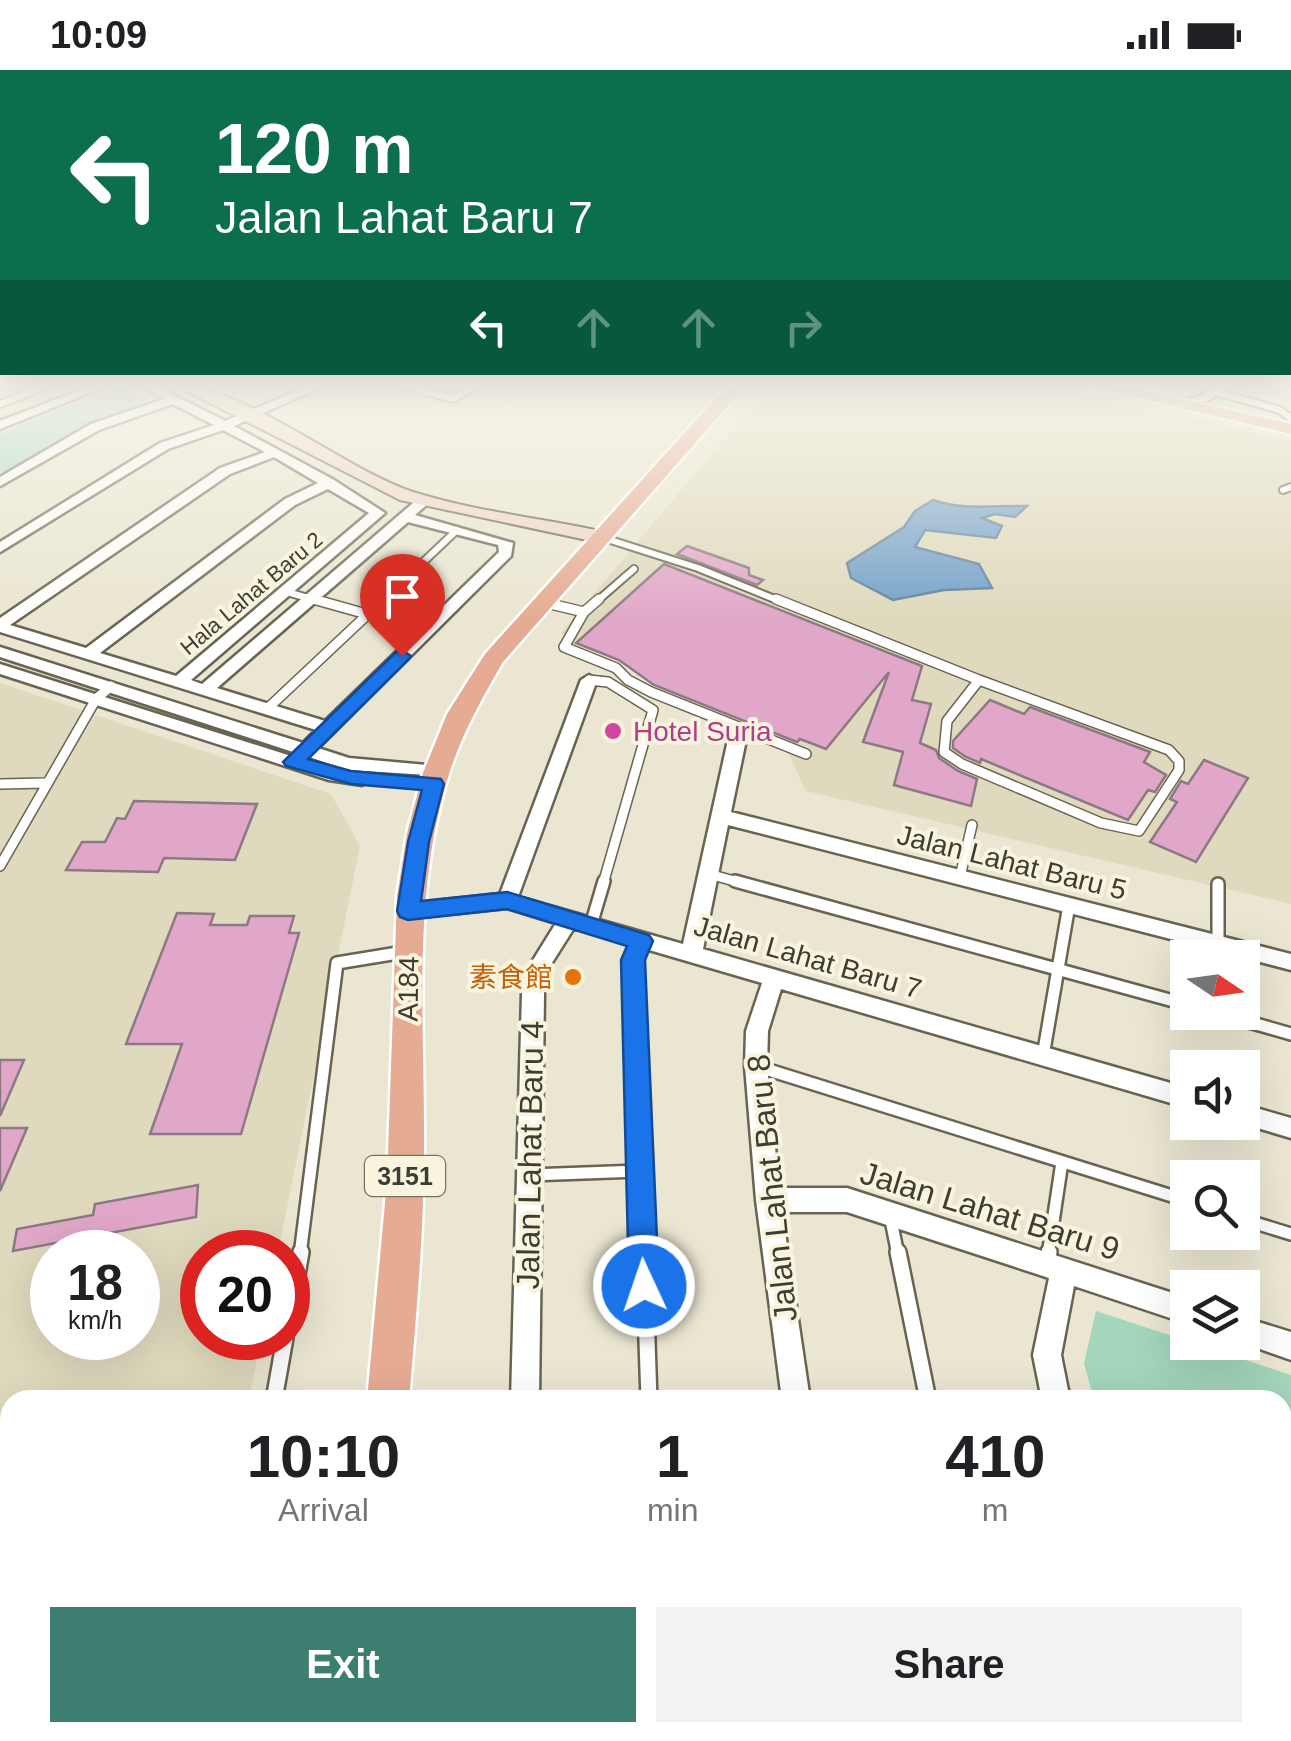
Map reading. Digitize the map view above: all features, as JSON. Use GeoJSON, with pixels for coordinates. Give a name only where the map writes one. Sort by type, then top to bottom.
{"type":"FeatureCollection","features":[{"type":"Feature","properties":{"kind":"main road","name":"A184"},"geometry":{"type":"LineString","coordinates":[[389,1390],[405,1192],[408,911],[420,834],[436,778],[477,681],[666,464]]}},
{"type":"Feature","properties":{"kind":"street"},"geometry":{"type":"LineString","coordinates":[[0,482],[31,464]]}},
{"type":"Feature","properties":{"kind":"street"},"geometry":{"type":"LineString","coordinates":[[0,548],[135,464]]}},
{"type":"Feature","properties":{"kind":"street"},"geometry":{"type":"LineString","coordinates":[[0,626],[225,472],[245,464]]}},
{"type":"Feature","properties":{"kind":"street","name":"Hala Lahat Baru 2"},"geometry":{"type":"LineString","coordinates":[[179,682],[378,513],[296,464]]}},
{"type":"Feature","properties":{"kind":"street"},"geometry":{"type":"LineString","coordinates":[[344,464],[424,502],[600,537]]}},
{"type":"Feature","properties":{"kind":"street"},"geometry":{"type":"LineString","coordinates":[[88,654],[290,502],[329,483]]}},
{"type":"Feature","properties":{"kind":"street","name":"Hala Lahat Baru 2"},"geometry":{"type":"LineString","coordinates":[[205,690],[424,502]]}},
{"type":"Feature","properties":{"kind":"street"},"geometry":{"type":"LineString","coordinates":[[300,756],[506,553],[508,546],[503,542],[406,517]]}},
{"type":"Feature","properties":{"kind":"street"},"geometry":{"type":"LineString","coordinates":[[0,626],[328,728]]}},
{"type":"Feature","properties":{"kind":"street"},"geometry":{"type":"LineString","coordinates":[[0,652],[111,686],[351,778],[436,778]]}},
{"type":"Feature","properties":{"kind":"street"},"geometry":{"type":"LineString","coordinates":[[0,669],[300,756]]}},
{"type":"Feature","properties":{"kind":"street"},"geometry":{"type":"LineString","coordinates":[[507,901],[589,680]]}},
{"type":"Feature","properties":{"kind":"street"},"geometry":{"type":"LineString","coordinates":[[691,956],[738,740]]}},
{"type":"Feature","properties":{"kind":"street","name":"Jalan Lahat Baru 5"},"geometry":{"type":"LineString","coordinates":[[720,816],[1207,940]]}},
{"type":"Feature","properties":{"kind":"street","name":"Jalan Lahat Baru 7"},"geometry":{"type":"LineString","coordinates":[[408,911],[507,901],[1170,1093]]}},
{"type":"Feature","properties":{"kind":"street","name":"Jalan Lahat Baru 4"},"geometry":{"type":"LineString","coordinates":[[525,1390],[533,993],[540,965],[580,922]]}},
{"type":"Feature","properties":{"kind":"street","name":"Jalan Lahat Baru 5"},"geometry":{"type":"LineString","coordinates":[[1260,954],[1291,962]]}},
{"type":"Feature","properties":{"kind":"street","name":"Jalan Lahat Baru 8"},"geometry":{"type":"LineString","coordinates":[[774,978],[757,1031],[756,1066],[768,1200],[795,1390]]}},
{"type":"Feature","properties":{"kind":"street"},"geometry":{"type":"LineString","coordinates":[[1260,1119],[1291,1128]]}},
{"type":"Feature","properties":{"kind":"street","name":"Jalan Lahat Baru 9"},"geometry":{"type":"LineString","coordinates":[[768,1200],[847,1200],[1170,1305]]}},
{"type":"Feature","properties":{"kind":"street"},"geometry":{"type":"LineString","coordinates":[[1054,1390],[1047,1355],[1056,1267]]}},
{"type":"Feature","properties":{"kind":"street"},"geometry":{"type":"LineString","coordinates":[[1260,1336],[1291,1346]]}},
{"type":"Feature","properties":{"kind":"lane"},"geometry":{"type":"LineString","coordinates":[[267,709],[457,530]]}},
{"type":"Feature","properties":{"kind":"lane"},"geometry":{"type":"LineString","coordinates":[[600,537],[698,568],[979,680],[1170,750],[1179,761],[1179,770],[1139,831],[1101,823],[962,764],[944,752],[940,737],[944,724],[979,680]]}},
{"type":"Feature","properties":{"kind":"lane"},"geometry":{"type":"LineString","coordinates":[[634,569],[584,612],[578,629],[562,644],[569,651],[616,668],[628,680],[652,692],[806,754]]}},
{"type":"Feature","properties":{"kind":"lane"},"geometry":{"type":"LineString","coordinates":[[287,592],[427,631]]}},
{"type":"Feature","properties":{"kind":"lane"},"geometry":{"type":"LineString","coordinates":[[542,602],[584,612]]}},
{"type":"Feature","properties":{"kind":"lane"},"geometry":{"type":"LineString","coordinates":[[580,922],[653,710],[608,682],[589,680]]}},
{"type":"Feature","properties":{"kind":"lane"},"geometry":{"type":"LineString","coordinates":[[0,866],[96,698],[111,686]]}},
{"type":"Feature","properties":{"kind":"lane"},"geometry":{"type":"LineString","coordinates":[[0,784],[46,783]]}},
{"type":"Feature","properties":{"kind":"lane"},"geometry":{"type":"LineString","coordinates":[[960,877],[972,825]]}},
{"type":"Feature","properties":{"kind":"lane"},"geometry":{"type":"LineString","coordinates":[[709,874],[1170,1000]]}},
{"type":"Feature","properties":{"kind":"lane"},"geometry":{"type":"LineString","coordinates":[[1218,884],[1218,940]]}},
{"type":"Feature","properties":{"kind":"lane"},"geometry":{"type":"LineString","coordinates":[[1043,1056],[1069,904]]}},
{"type":"Feature","properties":{"kind":"lane"},"geometry":{"type":"LineString","coordinates":[[641,941],[633,960],[648,1390]]}},
{"type":"Feature","properties":{"kind":"lane"},"geometry":{"type":"LineString","coordinates":[[305,1230],[337,964],[408,951]]}},
{"type":"Feature","properties":{"kind":"lane"},"geometry":{"type":"LineString","coordinates":[[1260,1025],[1291,1034]]}},
{"type":"Feature","properties":{"kind":"lane"},"geometry":{"type":"LineString","coordinates":[[756,1066],[1170,1196]]}},
{"type":"Feature","properties":{"kind":"lane"},"geometry":{"type":"LineString","coordinates":[[1056,1267],[1062,1162]]}},
{"type":"Feature","properties":{"kind":"lane"},"geometry":{"type":"LineString","coordinates":[[529,1175],[639,1171]]}},
{"type":"Feature","properties":{"kind":"lane"},"geometry":{"type":"LineString","coordinates":[[890,1214],[926,1390]]}},
{"type":"Feature","properties":{"kind":"lane"},"geometry":{"type":"LineString","coordinates":[[1260,1224],[1291,1234]]}},
{"type":"Feature","properties":{"kind":"lane"},"geometry":{"type":"LineString","coordinates":[[276,1390],[282,1360]]}},
{"type":"Feature","properties":{"kind":"shaded area"},"geometry":{"type":"Polygon","coordinates":[[[703,464],[1291,464],[1291,904],[806,791],[777,729],[561,633],[703,464]]]}},
{"type":"Feature","properties":{"kind":"shaded area"},"geometry":{"type":"Polygon","coordinates":[[[0,683],[331,794],[360,846],[282,1230],[180,1230],[180,1360],[257,1360],[251,1390],[0,1390],[0,683]]]}},
{"type":"Feature","properties":{"kind":"green space"},"geometry":{"type":"Polygon","coordinates":[[[0,464],[22,464],[5,474],[0,471],[0,464]]]}},
{"type":"Feature","properties":{"kind":"green space"},"geometry":{"type":"Polygon","coordinates":[[[1096,1311],[1170,1335],[1170,1360],[1245,1360],[1291,1375],[1291,1390],[1091,1390],[1084,1363],[1096,1311]]]}},
{"type":"Feature","properties":{"kind":"water"},"geometry":{"type":"Polygon","coordinates":[[[933,500],[968,506],[1027,506],[1015,517],[995,514],[982,518],[1002,526],[996,538],[925,530],[915,547],[979,564],[992,588],[944,590],[893,600],[851,578],[847,563],[904,527],[915,511],[933,500]]]}},
{"type":"Feature","properties":{"kind":"building"},"geometry":{"type":"Polygon","coordinates":[[[687,546],[749,568],[749,575],[763,580],[757,585],[677,554],[687,546]]]}},
{"type":"Feature","properties":{"kind":"building"},"geometry":{"type":"Polygon","coordinates":[[[664,564],[922,666],[912,700],[931,704],[920,743],[936,750],[939,758],[958,771],[977,779],[971,806],[894,785],[903,752],[863,742],[889,672],[826,749],[800,739],[797,742],[654,685],[619,660],[576,643],[664,564]]]}},
{"type":"Feature","properties":{"kind":"building"},"geometry":{"type":"Polygon","coordinates":[[[990,700],[1024,714],[1030,707],[1150,752],[1144,762],[1166,775],[1155,792],[1148,790],[1128,820],[981,759],[980,763],[953,748],[953,741],[990,700]]]}},
{"type":"Feature","properties":{"kind":"building"},"geometry":{"type":"Polygon","coordinates":[[[1204,760],[1248,778],[1196,862],[1150,842],[1177,802],[1170,799],[1181,781],[1188,784],[1204,760]]]}},
{"type":"Feature","properties":{"kind":"building"},"geometry":{"type":"Polygon","coordinates":[[[134,801],[257,804],[235,860],[164,858],[158,872],[66,870],[82,842],[105,842],[117,818],[125,819],[134,801]]]}},
{"type":"Feature","properties":{"kind":"building"},"geometry":{"type":"Polygon","coordinates":[[[177,913],[214,914],[210,925],[247,925],[250,916],[294,916],[289,933],[299,933],[241,1134],[150,1134],[182,1044],[126,1044],[177,913]]]}},
{"type":"Feature","properties":{"kind":"building"},"geometry":{"type":"Polygon","coordinates":[[[0,1060],[24,1060],[0,1116],[0,1060]]]}},
{"type":"Feature","properties":{"kind":"building"},"geometry":{"type":"Polygon","coordinates":[[[0,1128],[27,1128],[0,1191],[0,1128]]]}},
{"type":"Feature","properties":{"kind":"building"},"geometry":{"type":"Polygon","coordinates":[[[198,1185],[196,1217],[126,1230],[30,1230],[30,1248],[13,1251],[17,1229],[93,1215],[95,1204],[198,1185]]]}},
{"type":"Feature","properties":{"kind":"place","name":"Hotel Suria"},"geometry":{"type":"Point","coordinates":[613,731]}},
{"type":"Feature","properties":{"kind":"place","name":"素食館"},"geometry":{"type":"Point","coordinates":[573,977]}},
{"type":"Feature","properties":{"kind":"route"},"geometry":{"type":"LineString","coordinates":[[402,656],[294,762],[351,778],[434,784],[418,842],[408,911],[507,901],[641,941],[633,960],[644,1286]]}}]}
